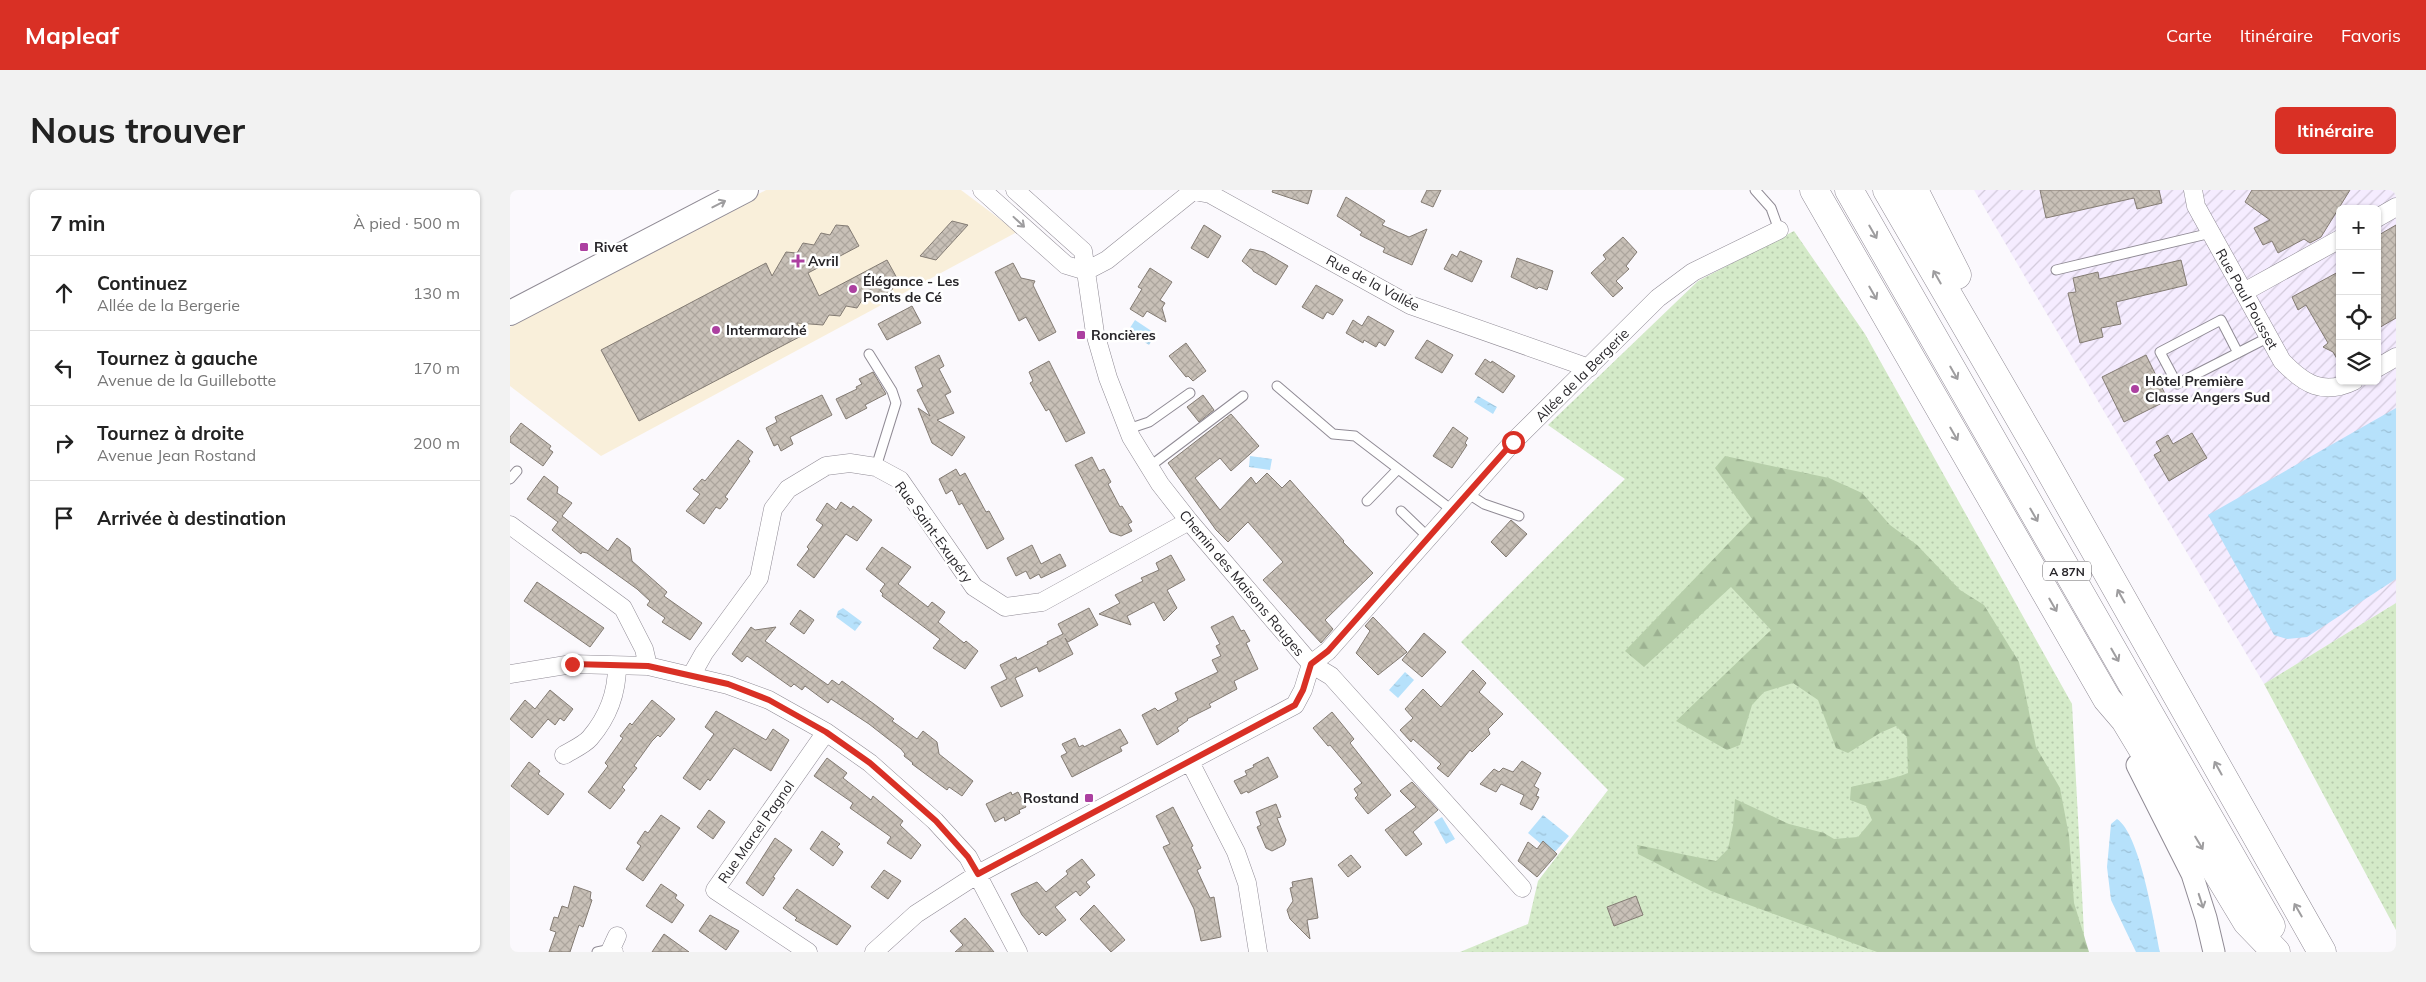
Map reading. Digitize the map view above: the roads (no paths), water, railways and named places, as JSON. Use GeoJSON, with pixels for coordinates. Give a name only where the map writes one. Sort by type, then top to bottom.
{"type":"FeatureCollection","features":[{"type":"Feature","properties":{"kind":"highway"},"geometry":{"type":"LineString","coordinates":[[1814,190],[2107,699],[2125,720],[2247,922],[2276,952]]}},
{"type":"Feature","properties":{"kind":"highway","name":"A 87N"},"geometry":{"type":"LineString","coordinates":[[1849,190],[2286,952]]}},
{"type":"Feature","properties":{"kind":"highway","name":"A 87N"},"geometry":{"type":"LineString","coordinates":[[1887,190],[2041,455],[2322,952]]}},
{"type":"Feature","properties":{"kind":"highway"},"geometry":{"type":"LineString","coordinates":[[1914,190],[1974,306],[2041,455]]}},
{"type":"Feature","properties":{"kind":"main road"},"geometry":{"type":"LineString","coordinates":[[513,306],[711,190]]}},
{"type":"Feature","properties":{"kind":"main road"},"geometry":{"type":"LineString","coordinates":[[513,306],[746,190]]}},
{"type":"Feature","properties":{"kind":"street"},"geometry":{"type":"LineString","coordinates":[[982,190],[1066,265],[1086,271],[1107,260],[1194,190]]}},
{"type":"Feature","properties":{"kind":"street","name":"Chemin des Maisons Rouges"},"geometry":{"type":"LineString","coordinates":[[1015,190],[1083,251],[1095,333],[1108,378],[1128,430],[1149,467],[1189,521],[1311,664],[1331,676],[1522,888]]}},
{"type":"Feature","properties":{"kind":"street","name":"Rue de la Vallée"},"geometry":{"type":"LineString","coordinates":[[1194,190],[1210,194],[1410,305],[1589,368]]}},
{"type":"Feature","properties":{"kind":"street","name":"Rue Paul Pousset"},"geometry":{"type":"LineString","coordinates":[[2193,190],[2196,206],[2282,361],[2299,379],[2324,389],[2339,385]]}},
{"type":"Feature","properties":{"kind":"street"},"geometry":{"type":"LineString","coordinates":[[2381,216],[2396,207]]}},
{"type":"Feature","properties":{"kind":"street","name":"Allée de la Bergerie"},"geometry":{"type":"LineString","coordinates":[[1311,664],[1328,651],[1513,442],[1658,298],[1693,272],[1779,230]]}},
{"type":"Feature","properties":{"kind":"street"},"geometry":{"type":"LineString","coordinates":[[2244,292],[2336,241]]}},
{"type":"Feature","properties":{"kind":"street"},"geometry":{"type":"LineString","coordinates":[[2381,366],[2396,357]]}},
{"type":"Feature","properties":{"kind":"street","name":"Rue Saint-Exupéry"},"geometry":{"type":"LineString","coordinates":[[691,676],[704,653],[760,578],[773,509],[788,489],[826,466],[850,462],[876,467],[900,480],[974,587],[1006,607],[1042,602],[1189,521]]}},
{"type":"Feature","properties":{"kind":"street"},"geometry":{"type":"LineString","coordinates":[[510,525],[623,608],[644,650],[648,666]]}},
{"type":"Feature","properties":{"kind":"street"},"geometry":{"type":"LineString","coordinates":[[510,674],[572,664],[648,666],[728,684],[762,697],[826,732],[870,763],[936,821],[968,857],[1018,952]]}},
{"type":"Feature","properties":{"kind":"street"},"geometry":{"type":"LineString","coordinates":[[874,952],[916,914],[978,874],[1295,705],[1303,690],[1311,664]]}},
{"type":"Feature","properties":{"kind":"street"},"geometry":{"type":"LineString","coordinates":[[564,755],[589,739],[606,713],[615,692],[617,666]]}},
{"type":"Feature","properties":{"kind":"street"},"geometry":{"type":"LineString","coordinates":[[2107,699],[2115,725],[2151,790],[2192,874],[2206,918],[2214,952]]}},
{"type":"Feature","properties":{"kind":"street","name":"Rue Marcel Pagnol"},"geometry":{"type":"LineString","coordinates":[[808,952],[715,890],[826,732]]}},
{"type":"Feature","properties":{"kind":"street"},"geometry":{"type":"LineString","coordinates":[[1190,762],[1236,852],[1247,883],[1258,952]]}},
{"type":"Feature","properties":{"kind":"lane"},"geometry":{"type":"LineString","coordinates":[[1755,190],[1771,208],[1779,230]]}},
{"type":"Feature","properties":{"kind":"lane"},"geometry":{"type":"LineString","coordinates":[[2056,270],[2211,233]]}},
{"type":"Feature","properties":{"kind":"lane"},"geometry":{"type":"LineString","coordinates":[[2238,353],[2221,320],[2160,352],[2178,384],[2269,337]]}},
{"type":"Feature","properties":{"kind":"lane"},"geometry":{"type":"LineString","coordinates":[[869,354],[892,390],[896,402],[876,467]]}},
{"type":"Feature","properties":{"kind":"lane"},"geometry":{"type":"LineString","coordinates":[[1277,386],[1333,434],[1355,436],[1452,510]]}},
{"type":"Feature","properties":{"kind":"lane"},"geometry":{"type":"LineString","coordinates":[[1128,430],[1150,422],[1190,393]]}},
{"type":"Feature","properties":{"kind":"lane"},"geometry":{"type":"LineString","coordinates":[[1149,467],[1243,396]]}},
{"type":"Feature","properties":{"kind":"lane"},"geometry":{"type":"LineString","coordinates":[[1367,501],[1398,469]]}},
{"type":"Feature","properties":{"kind":"lane"},"geometry":{"type":"LineString","coordinates":[[510,479],[517,471]]}},
{"type":"Feature","properties":{"kind":"lane"},"geometry":{"type":"LineString","coordinates":[[1466,493],[1484,504],[1519,516]]}},
{"type":"Feature","properties":{"kind":"lane"},"geometry":{"type":"LineString","coordinates":[[1401,511],[1428,537]]}},
{"type":"Feature","properties":{"kind":"water"},"geometry":{"type":"Polygon","coordinates":[[[1135,320],[1156,334],[1149,345],[1128,331],[1135,320]]]}},
{"type":"Feature","properties":{"kind":"water"},"geometry":{"type":"Polygon","coordinates":[[[1478,396],[1497,407],[1493,414],[1474,402],[1478,396]]]}},
{"type":"Feature","properties":{"kind":"water"},"geometry":{"type":"Polygon","coordinates":[[[2396,408],[2396,579],[2307,637],[2287,639],[2274,635],[2208,515],[2396,408]]]}},
{"type":"Feature","properties":{"kind":"water"},"geometry":{"type":"Polygon","coordinates":[[[1250,456],[1272,459],[1270,470],[1249,467],[1250,456]]]}},
{"type":"Feature","properties":{"kind":"water"},"geometry":{"type":"Polygon","coordinates":[[[843,608],[862,622],[855,631],[836,617],[838,611],[843,608]]]}},
{"type":"Feature","properties":{"kind":"water"},"geometry":{"type":"Polygon","coordinates":[[[1405,672],[1414,680],[1398,698],[1389,690],[1405,672]]]}},
{"type":"Feature","properties":{"kind":"water"},"geometry":{"type":"Polygon","coordinates":[[[1543,815],[1569,836],[1553,854],[1528,833],[1543,815]]]}},
{"type":"Feature","properties":{"kind":"water"},"geometry":{"type":"Polygon","coordinates":[[[1442,817],[1455,839],[1446,844],[1434,822],[1442,817]]]}},
{"type":"Feature","properties":{"kind":"water"},"geometry":{"type":"Polygon","coordinates":[[[2117,819],[2133,842],[2139,860],[2150,901],[2160,952],[2136,952],[2111,900],[2107,867],[2111,824],[2117,819]]]}},
{"type":"Feature","properties":{"kind":"place","name":"Rivet"},"geometry":{"type":"Point","coordinates":[584,247]}},
{"type":"Feature","properties":{"kind":"place","name":"Avril"},"geometry":{"type":"Point","coordinates":[798,261]}},
{"type":"Feature","properties":{"kind":"place","name":"Élégance - Les Ponts de Cé"},"geometry":{"type":"Point","coordinates":[853,289]}},
{"type":"Feature","properties":{"kind":"place","name":"Intermarché"},"geometry":{"type":"Point","coordinates":[716,330]}},
{"type":"Feature","properties":{"kind":"place","name":"Roncières"},"geometry":{"type":"Point","coordinates":[1081,335]}},
{"type":"Feature","properties":{"kind":"place","name":"Hôtel Première Classe Angers Sud"},"geometry":{"type":"Point","coordinates":[2135,389]}},
{"type":"Feature","properties":{"kind":"place","name":"Rostand"},"geometry":{"type":"Point","coordinates":[1089,798]}}]}
